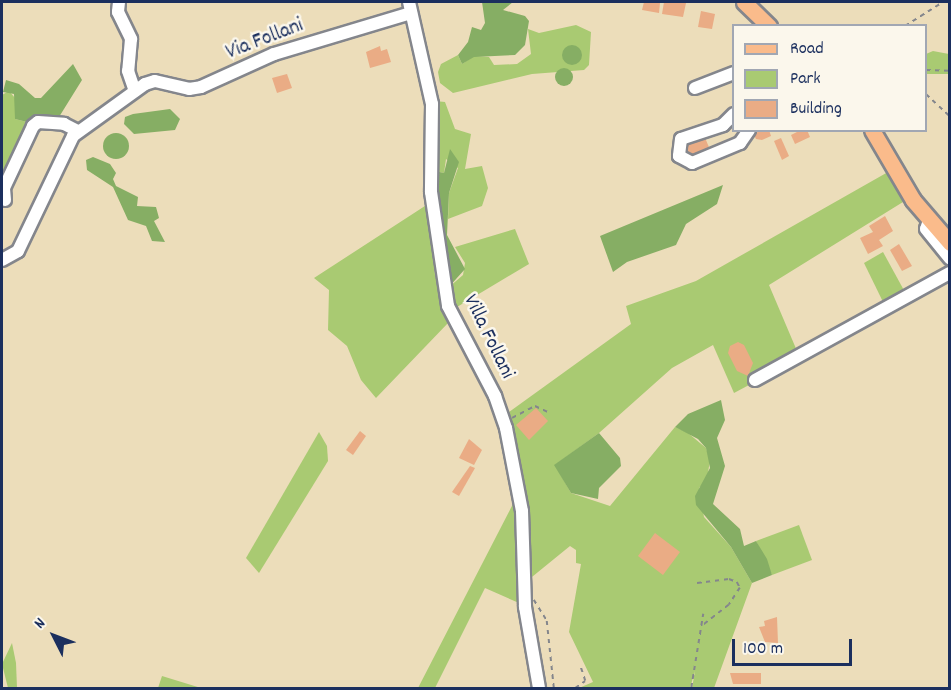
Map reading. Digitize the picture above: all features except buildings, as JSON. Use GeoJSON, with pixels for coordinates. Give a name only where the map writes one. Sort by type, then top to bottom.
{"type":"FeatureCollection","features":[{"type":"Feature","properties":{"kind":"main road"},"geometry":{"type":"LineString","coordinates":[[744,2],[767,24]]}},
{"type":"Feature","properties":{"kind":"main road"},"geometry":{"type":"LineString","coordinates":[[873,132],[912,198],[950,243]]}},
{"type":"Feature","properties":{"kind":"street"},"geometry":{"type":"LineString","coordinates":[[119,2],[118,12],[131,39],[128,71],[135,91]]}},
{"type":"Feature","properties":{"kind":"street","name":"Via Follani"},"geometry":{"type":"LineString","coordinates":[[2,260],[18,251],[78,131],[135,91],[155,81],[189,89],[201,87],[273,54],[410,7]]}},
{"type":"Feature","properties":{"kind":"street","name":"Villa Follani"},"geometry":{"type":"LineString","coordinates":[[410,7],[432,104],[430,192],[448,306],[495,396],[504,423],[522,511],[525,596],[539,688]]}},
{"type":"Feature","properties":{"kind":"street"},"geometry":{"type":"LineString","coordinates":[[695,88],[732,74]]}},
{"type":"Feature","properties":{"kind":"street"},"geometry":{"type":"LineString","coordinates":[[732,116],[723,125],[681,138],[679,156],[692,163],[740,142],[748,132]]}},
{"type":"Feature","properties":{"kind":"street"},"geometry":{"type":"LineString","coordinates":[[5,200],[4,188],[33,126],[38,122],[64,124],[78,131]]}},
{"type":"Feature","properties":{"kind":"street"},"geometry":{"type":"LineString","coordinates":[[929,220],[926,229],[950,259]]}},
{"type":"Feature","properties":{"kind":"street"},"geometry":{"type":"LineString","coordinates":[[755,380],[950,273]]}},
{"type":"Feature","properties":{"kind":"path"},"geometry":{"type":"LineString","coordinates":[[908,24],[943,2]]}},
{"type":"Feature","properties":{"kind":"path"},"geometry":{"type":"LineString","coordinates":[[927,70],[950,71]]}},
{"type":"Feature","properties":{"kind":"path"},"geometry":{"type":"LineString","coordinates":[[927,95],[950,116]]}},
{"type":"Feature","properties":{"kind":"path"},"geometry":{"type":"LineString","coordinates":[[504,423],[535,406],[548,412]]}},
{"type":"Feature","properties":{"kind":"path"},"geometry":{"type":"LineString","coordinates":[[698,583],[729,579],[737,582],[740,588],[729,605],[702,626]]}},
{"type":"Feature","properties":{"kind":"path"},"geometry":{"type":"LineString","coordinates":[[525,596],[533,599],[544,612],[554,688]]}},
{"type":"Feature","properties":{"kind":"path"},"geometry":{"type":"LineString","coordinates":[[691,688],[704,614]]}},
{"type":"Feature","properties":{"kind":"path"},"geometry":{"type":"LineString","coordinates":[[574,688],[585,678],[580,666]]}},
{"type":"Feature","properties":{"kind":"green space"},"geometry":{"type":"Polygon","coordinates":[[[482,2],[513,2],[503,10],[525,16],[529,21],[525,45],[515,55],[474,57],[462,64],[458,55],[468,42],[472,27],[481,30],[485,23],[482,2]]]}},
{"type":"Feature","properties":{"kind":"green space"},"geometry":{"type":"Polygon","coordinates":[[[576,25],[591,32],[589,65],[584,70],[532,74],[453,93],[440,83],[438,72],[441,64],[458,55],[462,64],[474,56],[489,57],[494,65],[517,64],[531,54],[528,29],[539,33],[576,25]]]}},
{"type":"Feature","properties":{"kind":"green space"},"geometry":{"type":"Polygon","coordinates":[[[572,45],[579,48],[582,55],[579,62],[572,65],[565,62],[562,55],[565,48],[572,45]]]}},
{"type":"Feature","properties":{"kind":"green space"},"geometry":{"type":"Polygon","coordinates":[[[933,51],[949,54],[949,74],[927,74],[927,54],[933,51]]]}},
{"type":"Feature","properties":{"kind":"green space"},"geometry":{"type":"Polygon","coordinates":[[[73,64],[82,80],[59,117],[31,123],[15,119],[14,94],[3,92],[6,80],[19,84],[35,98],[41,98],[73,64]]]}},
{"type":"Feature","properties":{"kind":"green space"},"geometry":{"type":"Polygon","coordinates":[[[564,68],[570,71],[573,77],[570,83],[564,86],[558,83],[555,77],[558,71],[564,68]]]}},
{"type":"Feature","properties":{"kind":"green space"},"geometry":{"type":"Polygon","coordinates":[[[9,91],[15,98],[15,119],[31,123],[2,188],[2,95],[9,91]]]}},
{"type":"Feature","properties":{"kind":"green space"},"geometry":{"type":"Polygon","coordinates":[[[435,101],[445,102],[455,129],[471,134],[465,169],[482,166],[488,188],[482,206],[448,219],[449,193],[458,168],[446,159],[444,173],[435,171],[435,101]]]}},
{"type":"Feature","properties":{"kind":"green space"},"geometry":{"type":"Polygon","coordinates":[[[170,109],[180,119],[175,130],[134,134],[124,124],[125,117],[133,114],[170,109]]]}},
{"type":"Feature","properties":{"kind":"green space"},"geometry":{"type":"Polygon","coordinates":[[[116,133],[125,137],[129,146],[125,155],[116,159],[107,155],[103,146],[107,137],[116,133]]]}},
{"type":"Feature","properties":{"kind":"green space"},"geometry":{"type":"Polygon","coordinates":[[[450,149],[459,162],[449,193],[447,235],[465,269],[448,288],[439,236],[435,171],[444,173],[450,149]]]}},
{"type":"Feature","properties":{"kind":"green space"},"geometry":{"type":"Polygon","coordinates":[[[93,157],[110,164],[116,173],[113,179],[116,186],[138,197],[137,206],[156,207],[159,218],[154,221],[165,242],[152,241],[146,226],[128,220],[113,187],[87,170],[86,160],[93,157]]]}},
{"type":"Feature","properties":{"kind":"green space"},"geometry":{"type":"Polygon","coordinates":[[[888,172],[903,202],[769,285],[800,358],[734,393],[713,345],[672,368],[599,433],[555,465],[571,493],[610,506],[675,427],[688,433],[706,448],[710,460],[707,479],[699,488],[704,517],[731,547],[752,583],[714,688],[692,688],[695,671],[690,688],[579,688],[593,682],[569,632],[581,564],[576,563],[576,550],[570,546],[527,581],[505,415],[631,324],[626,306],[696,281],[888,172]]]}},
{"type":"Feature","properties":{"kind":"green space"},"geometry":{"type":"Polygon","coordinates":[[[723,185],[717,204],[686,224],[676,245],[627,262],[613,272],[600,236],[723,185]]]}},
{"type":"Feature","properties":{"kind":"green space"},"geometry":{"type":"Polygon","coordinates":[[[428,204],[435,275],[449,322],[376,398],[361,380],[347,346],[328,330],[329,290],[314,278],[428,204]]]}},
{"type":"Feature","properties":{"kind":"green space"},"geometry":{"type":"Polygon","coordinates":[[[515,229],[529,264],[452,310],[448,288],[463,275],[465,263],[455,247],[515,229]]]}},
{"type":"Feature","properties":{"kind":"green space"},"geometry":{"type":"Polygon","coordinates":[[[883,252],[906,294],[885,306],[864,263],[883,252]]]}},
{"type":"Feature","properties":{"kind":"green space"},"geometry":{"type":"Polygon","coordinates":[[[721,400],[725,420],[717,438],[725,466],[713,504],[740,529],[744,546],[756,541],[767,559],[772,575],[752,583],[731,547],[696,505],[695,496],[710,468],[706,448],[698,439],[675,427],[688,414],[721,400]]]}},
{"type":"Feature","properties":{"kind":"green space"},"geometry":{"type":"Polygon","coordinates":[[[319,432],[327,446],[328,461],[259,573],[246,558],[319,432]]]}},
{"type":"Feature","properties":{"kind":"green space"},"geometry":{"type":"Polygon","coordinates":[[[599,433],[620,458],[621,466],[599,488],[598,499],[571,493],[554,465],[599,433]]]}},
{"type":"Feature","properties":{"kind":"green space"},"geometry":{"type":"Polygon","coordinates":[[[514,502],[519,603],[485,588],[435,688],[418,688],[514,502]]]}},
{"type":"Feature","properties":{"kind":"green space"},"geometry":{"type":"Polygon","coordinates":[[[799,525],[812,560],[772,575],[756,541],[799,525]]]}},
{"type":"Feature","properties":{"kind":"green space"},"geometry":{"type":"Polygon","coordinates":[[[12,643],[17,688],[8,688],[2,664],[12,643]]]}},
{"type":"Feature","properties":{"kind":"green space"},"geometry":{"type":"Polygon","coordinates":[[[162,676],[201,688],[158,688],[162,676]]]}}]}
